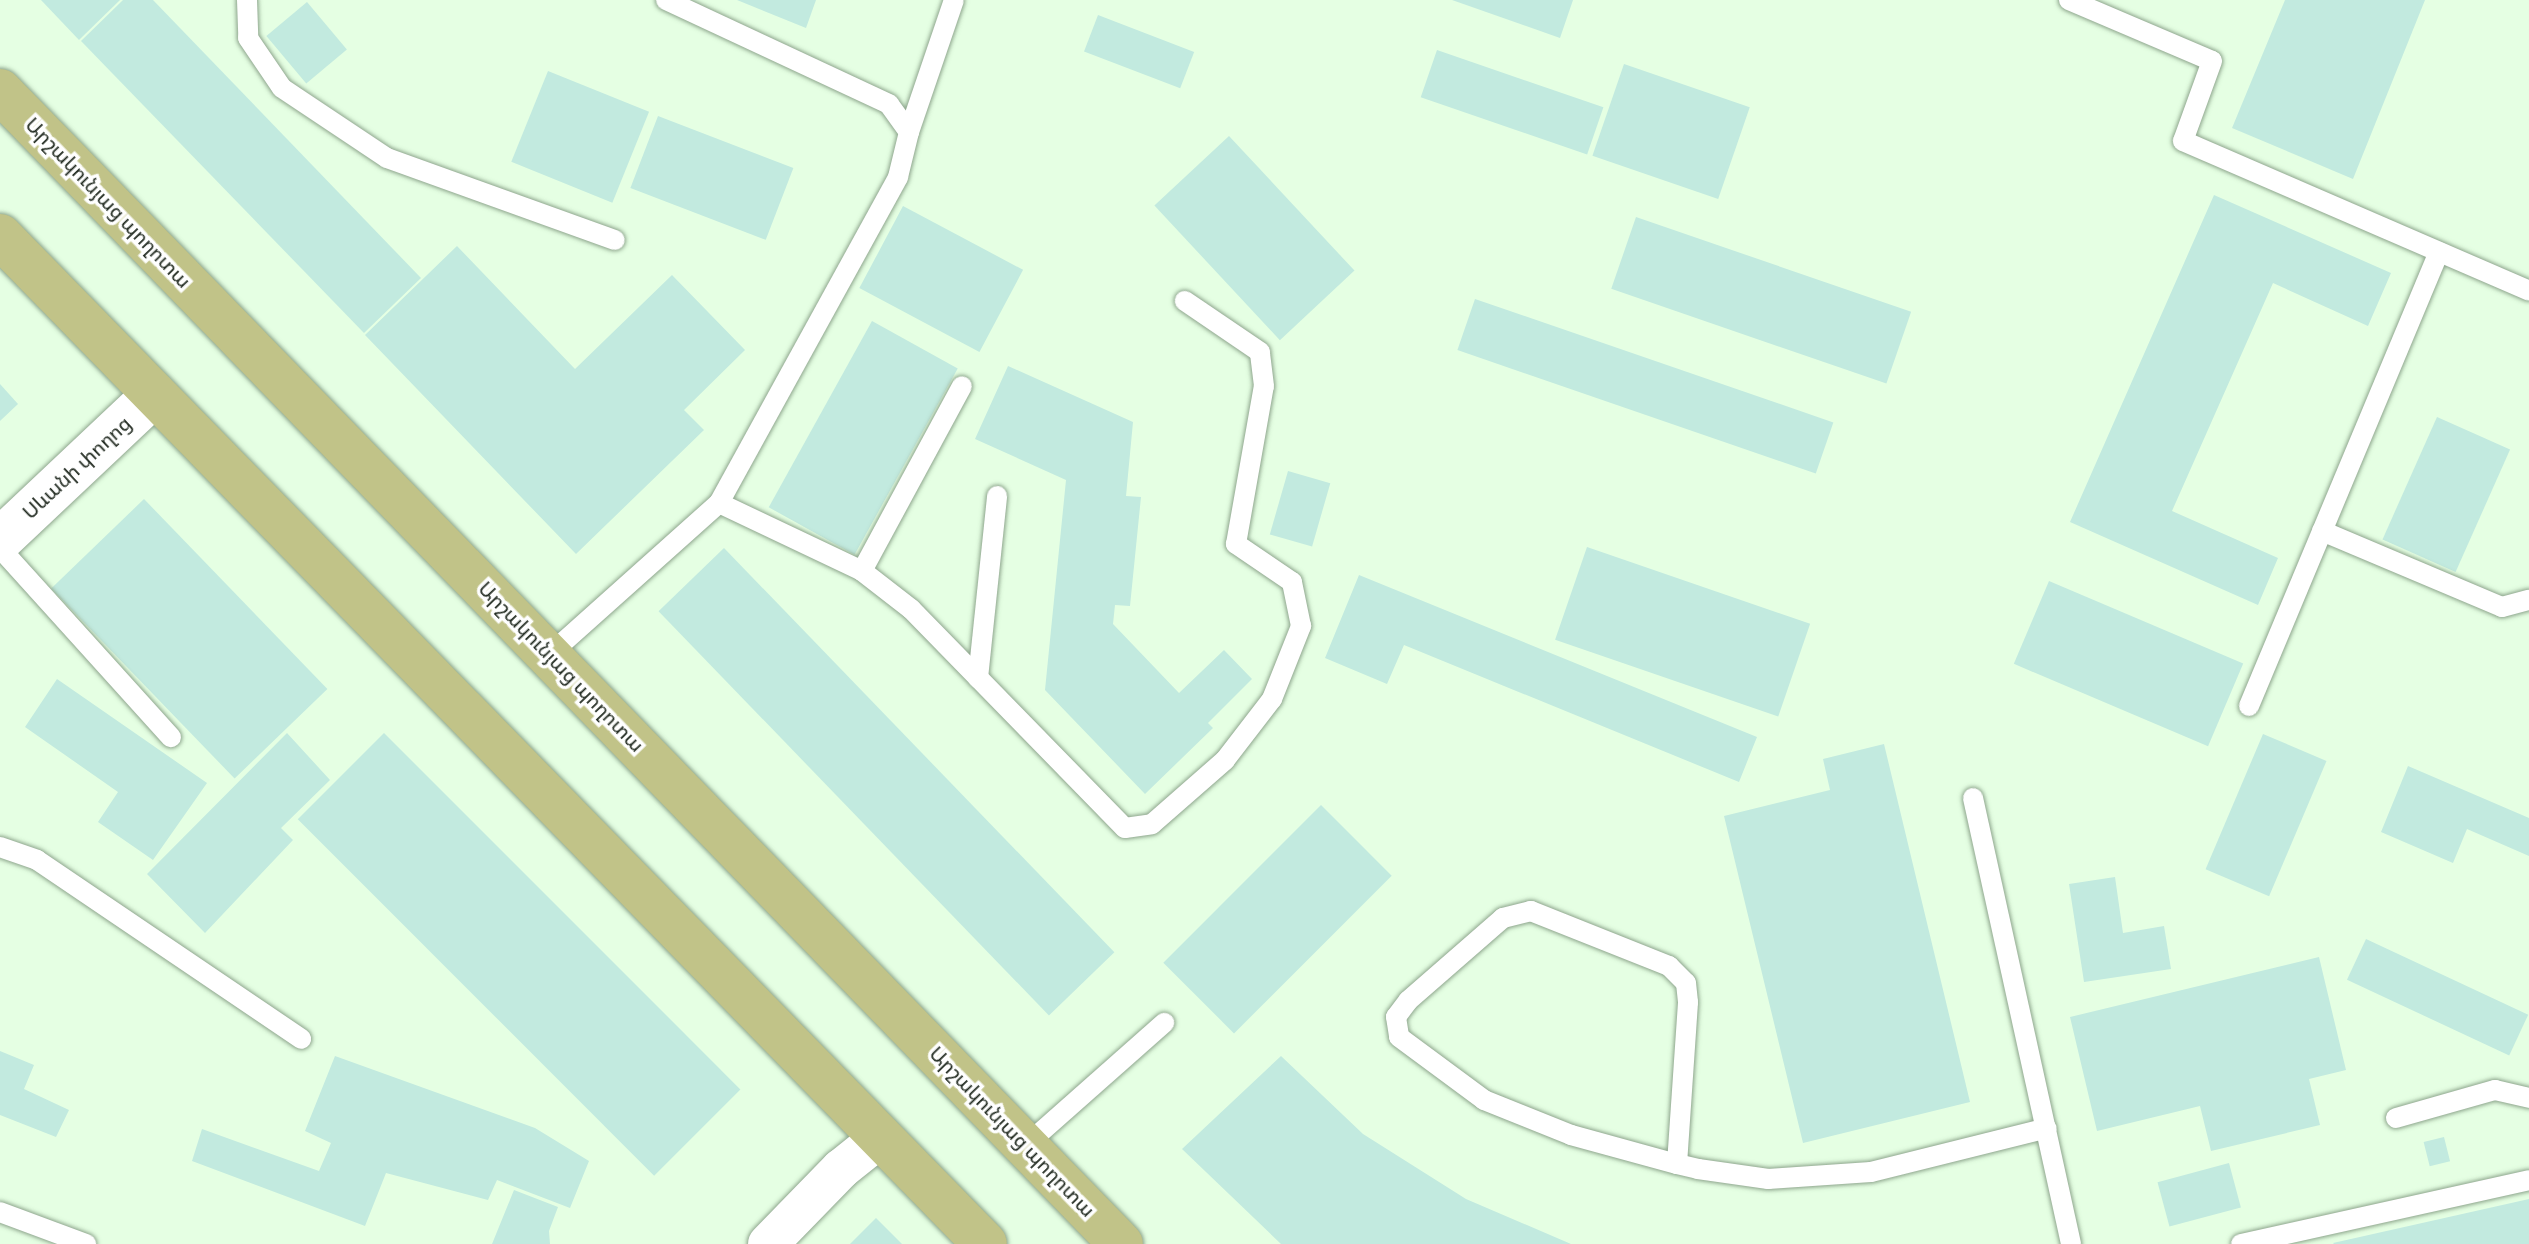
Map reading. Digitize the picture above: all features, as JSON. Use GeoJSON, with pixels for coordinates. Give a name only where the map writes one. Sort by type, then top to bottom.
{"type":"FeatureCollection","features":[{"type":"Feature","properties":{"kind":"main road","name":"Արշակունյաց պողոտա"},"geometry":{"type":"LineString","coordinates":[[0,91],[1121,1244]]}},
{"type":"Feature","properties":{"kind":"main road"},"geometry":{"type":"LineString","coordinates":[[0,236],[985,1244]]}},
{"type":"Feature","properties":{"kind":"street","name":"Սևանի փողոց"},"geometry":{"type":"LineString","coordinates":[[0,540],[154,395]]}},
{"type":"Feature","properties":{"kind":"street"},"geometry":{"type":"LineString","coordinates":[[768,1244],[841,1169],[881,1137]]}},
{"type":"Feature","properties":{"kind":"lane"},"geometry":{"type":"LineString","coordinates":[[247,0],[248,38],[282,88],[387,158],[615,240]]}},
{"type":"Feature","properties":{"kind":"lane"},"geometry":{"type":"LineString","coordinates":[[666,0],[889,104],[909,132]]}},
{"type":"Feature","properties":{"kind":"lane"},"geometry":{"type":"LineString","coordinates":[[550,654],[719,503],[898,177],[909,132],[954,0]]}},
{"type":"Feature","properties":{"kind":"lane"},"geometry":{"type":"LineString","coordinates":[[2069,0],[2212,61],[2183,141],[2529,291]]}},
{"type":"Feature","properties":{"kind":"lane"},"geometry":{"type":"LineString","coordinates":[[2249,706],[2439,252]]}},
{"type":"Feature","properties":{"kind":"lane"},"geometry":{"type":"LineString","coordinates":[[719,503],[862,571],[911,609],[1125,828],[1152,824],[1204,778],[1272,699],[1301,626],[1292,582],[1236,544],[1264,386],[1260,352],[1185,301]]}},
{"type":"Feature","properties":{"kind":"lane"},"geometry":{"type":"LineString","coordinates":[[862,571],[962,386]]}},
{"type":"Feature","properties":{"kind":"lane"},"geometry":{"type":"LineString","coordinates":[[978,678],[997,496]]}},
{"type":"Feature","properties":{"kind":"lane"},"geometry":{"type":"LineString","coordinates":[[2322,531],[2502,607],[2529,600]]}},
{"type":"Feature","properties":{"kind":"lane"},"geometry":{"type":"LineString","coordinates":[[0,548],[171,737]]}},
{"type":"Feature","properties":{"kind":"lane"},"geometry":{"type":"LineString","coordinates":[[1973,798],[2071,1244]]}},
{"type":"Feature","properties":{"kind":"lane"},"geometry":{"type":"LineString","coordinates":[[0,847],[37,860],[301,1039]]}},
{"type":"Feature","properties":{"kind":"lane"},"geometry":{"type":"LineString","coordinates":[[1677,1164],[1688,1002],[1686,983],[1669,966],[1531,911],[1503,918],[1408,1001],[1396,1017],[1399,1037],[1484,1100],[1571,1135],[1677,1164],[1768,1179],[1871,1172],[2047,1128]]}},
{"type":"Feature","properties":{"kind":"lane"},"geometry":{"type":"LineString","coordinates":[[1025,1146],[1164,1023]]}},
{"type":"Feature","properties":{"kind":"lane"},"geometry":{"type":"LineString","coordinates":[[2396,1118],[2495,1090],[2529,1098]]}},
{"type":"Feature","properties":{"kind":"lane"},"geometry":{"type":"LineString","coordinates":[[2241,1244],[2529,1180]]}},
{"type":"Feature","properties":{"kind":"lane"},"geometry":{"type":"LineString","coordinates":[[0,1212],[86,1244]]}},
{"type":"Feature","properties":{"kind":"building"},"geometry":{"type":"Polygon","coordinates":[[[41,0],[120,0],[79,40],[41,0]]]}},
{"type":"Feature","properties":{"kind":"building"},"geometry":{"type":"Polygon","coordinates":[[[123,0],[153,0],[421,278],[364,333],[81,41],[123,0]]]}},
{"type":"Feature","properties":{"kind":"building"},"geometry":{"type":"Polygon","coordinates":[[[737,0],[816,0],[806,28],[737,0]]]}},
{"type":"Feature","properties":{"kind":"building"},"geometry":{"type":"Polygon","coordinates":[[[1452,0],[1573,0],[1560,38],[1452,0]]]}},
{"type":"Feature","properties":{"kind":"building"},"geometry":{"type":"Polygon","coordinates":[[[2285,0],[2425,0],[2353,179],[2232,128],[2285,0]]]}},
{"type":"Feature","properties":{"kind":"building"},"geometry":{"type":"Polygon","coordinates":[[[307,2],[347,49],[306,84],[266,36],[307,2]]]}},
{"type":"Feature","properties":{"kind":"building"},"geometry":{"type":"Polygon","coordinates":[[[1098,15],[1194,52],[1180,88],[1084,51],[1098,15]]]}},
{"type":"Feature","properties":{"kind":"building"},"geometry":{"type":"Polygon","coordinates":[[[1437,50],[1603,107],[1587,155],[1421,97],[1437,50]]]}},
{"type":"Feature","properties":{"kind":"building"},"geometry":{"type":"Polygon","coordinates":[[[1624,64],[1750,107],[1718,199],[1592,156],[1624,64]]]}},
{"type":"Feature","properties":{"kind":"building"},"geometry":{"type":"Polygon","coordinates":[[[548,71],[649,112],[612,203],[511,162],[548,71]]]}},
{"type":"Feature","properties":{"kind":"building"},"geometry":{"type":"Polygon","coordinates":[[[658,116],[793,168],[766,240],[630,188],[658,116]]]}},
{"type":"Feature","properties":{"kind":"building"},"geometry":{"type":"Polygon","coordinates":[[[1229,136],[1354,271],[1280,340],[1154,206],[1229,136]]]}},
{"type":"Feature","properties":{"kind":"building"},"geometry":{"type":"Polygon","coordinates":[[[2214,195],[2391,273],[2368,326],[2273,283],[2172,511],[2278,558],[2258,605],[2070,522],[2214,195]]]}},
{"type":"Feature","properties":{"kind":"building"},"geometry":{"type":"Polygon","coordinates":[[[903,206],[1023,270],[979,352],[859,288],[903,206]]]}},
{"type":"Feature","properties":{"kind":"building"},"geometry":{"type":"Polygon","coordinates":[[[1636,217],[1911,312],[1886,384],[1611,289],[1636,217]]]}},
{"type":"Feature","properties":{"kind":"building"},"geometry":{"type":"Polygon","coordinates":[[[457,246],[575,369],[672,275],[745,350],[684,410],[704,430],[576,554],[365,335],[457,246]]]}},
{"type":"Feature","properties":{"kind":"building"},"geometry":{"type":"Polygon","coordinates":[[[1475,299],[1833,422],[1816,473],[1457,350],[1475,299]]]}},
{"type":"Feature","properties":{"kind":"building"},"geometry":{"type":"Polygon","coordinates":[[[872,321],[958,369],[854,555],[769,507],[872,321]]]}},
{"type":"Feature","properties":{"kind":"building"},"geometry":{"type":"Polygon","coordinates":[[[1008,366],[1133,422],[1126,496],[1141,497],[1130,606],[1115,605],[1113,624],[1179,693],[1224,650],[1252,679],[1208,723],[1213,728],[1145,794],[1045,690],[1066,480],[975,439],[1008,366]]]}},
{"type":"Feature","properties":{"kind":"building"},"geometry":{"type":"Polygon","coordinates":[[[0,384],[18,404],[0,421],[0,384]]]}},
{"type":"Feature","properties":{"kind":"building"},"geometry":{"type":"Polygon","coordinates":[[[2437,417],[2510,450],[2456,572],[2382,539],[2437,417]]]}},
{"type":"Feature","properties":{"kind":"building"},"geometry":{"type":"Polygon","coordinates":[[[1288,471],[1330,483],[1312,547],[1270,534],[1288,471]]]}},
{"type":"Feature","properties":{"kind":"building"},"geometry":{"type":"Polygon","coordinates":[[[144,499],[327,689],[235,779],[51,589],[144,499]]]}},
{"type":"Feature","properties":{"kind":"building"},"geometry":{"type":"Polygon","coordinates":[[[1587,547],[1810,624],[1778,716],[1555,640],[1587,547]]]}},
{"type":"Feature","properties":{"kind":"building"},"geometry":{"type":"Polygon","coordinates":[[[724,548],[1114,952],[1049,1015],[659,611],[724,548]]]}},
{"type":"Feature","properties":{"kind":"building"},"geometry":{"type":"Polygon","coordinates":[[[1359,575],[1757,737],[1739,782],[1404,645],[1387,684],[1325,658],[1359,575]]]}},
{"type":"Feature","properties":{"kind":"building"},"geometry":{"type":"Polygon","coordinates":[[[2049,581],[2243,663],[2208,746],[2014,664],[2049,581]]]}},
{"type":"Feature","properties":{"kind":"building"},"geometry":{"type":"Polygon","coordinates":[[[57,679],[207,783],[153,860],[98,822],[118,792],[25,727],[57,679]]]}},
{"type":"Feature","properties":{"kind":"building"},"geometry":{"type":"Polygon","coordinates":[[[287,733],[330,780],[281,828],[293,840],[205,933],[147,874],[287,733]]]}},
{"type":"Feature","properties":{"kind":"building"},"geometry":{"type":"Polygon","coordinates":[[[384,733],[740,1089],[654,1176],[298,819],[384,733]]]}},
{"type":"Feature","properties":{"kind":"building"},"geometry":{"type":"Polygon","coordinates":[[[2263,734],[2327,761],[2269,896],[2206,869],[2263,734]]]}},
{"type":"Feature","properties":{"kind":"building"},"geometry":{"type":"Polygon","coordinates":[[[1884,744],[1970,1102],[1803,1143],[1724,816],[1830,790],[1823,759],[1884,744]]]}},
{"type":"Feature","properties":{"kind":"building"},"geometry":{"type":"Polygon","coordinates":[[[2408,766],[2529,818],[2529,856],[2467,829],[2453,863],[2381,832],[2408,766]]]}},
{"type":"Feature","properties":{"kind":"building"},"geometry":{"type":"Polygon","coordinates":[[[1321,805],[1392,876],[1234,1033],[1163,963],[1321,805]]]}},
{"type":"Feature","properties":{"kind":"building"},"geometry":{"type":"Polygon","coordinates":[[[2115,877],[2123,933],[2164,926],[2171,969],[2084,982],[2069,884],[2115,877]]]}},
{"type":"Feature","properties":{"kind":"building"},"geometry":{"type":"Polygon","coordinates":[[[2366,939],[2528,1015],[2509,1055],[2347,980],[2366,939]]]}},
{"type":"Feature","properties":{"kind":"building"},"geometry":{"type":"Polygon","coordinates":[[[2319,957],[2346,1070],[2309,1079],[2320,1125],[2211,1151],[2200,1106],[2097,1131],[2070,1017],[2319,957]]]}},
{"type":"Feature","properties":{"kind":"building"},"geometry":{"type":"Polygon","coordinates":[[[0,1051],[34,1065],[24,1089],[69,1110],[56,1137],[0,1115],[0,1051]]]}},
{"type":"Feature","properties":{"kind":"building"},"geometry":{"type":"Polygon","coordinates":[[[335,1056],[535,1128],[589,1161],[570,1208],[497,1180],[488,1200],[386,1173],[365,1226],[192,1161],[202,1129],[319,1171],[331,1143],[305,1131],[335,1056]]]}},
{"type":"Feature","properties":{"kind":"building"},"geometry":{"type":"Polygon","coordinates":[[[1281,1056],[1363,1134],[1466,1199],[1571,1244],[1281,1244],[1182,1149],[1281,1056]]]}},
{"type":"Feature","properties":{"kind":"building"},"geometry":{"type":"Polygon","coordinates":[[[2444,1137],[2450,1161],[2430,1166],[2424,1142],[2444,1137]]]}},
{"type":"Feature","properties":{"kind":"building"},"geometry":{"type":"Polygon","coordinates":[[[2229,1163],[2241,1207],[2169,1227],[2158,1182],[2229,1163]]]}},
{"type":"Feature","properties":{"kind":"building"},"geometry":{"type":"Polygon","coordinates":[[[514,1190],[558,1207],[549,1231],[550,1244],[492,1244],[514,1190]]]}},
{"type":"Feature","properties":{"kind":"building"},"geometry":{"type":"Polygon","coordinates":[[[2529,1199],[2529,1244],[2333,1243],[2529,1199]]]}},
{"type":"Feature","properties":{"kind":"building"},"geometry":{"type":"Polygon","coordinates":[[[876,1218],[902,1244],[850,1244],[876,1218]]]}}]}
